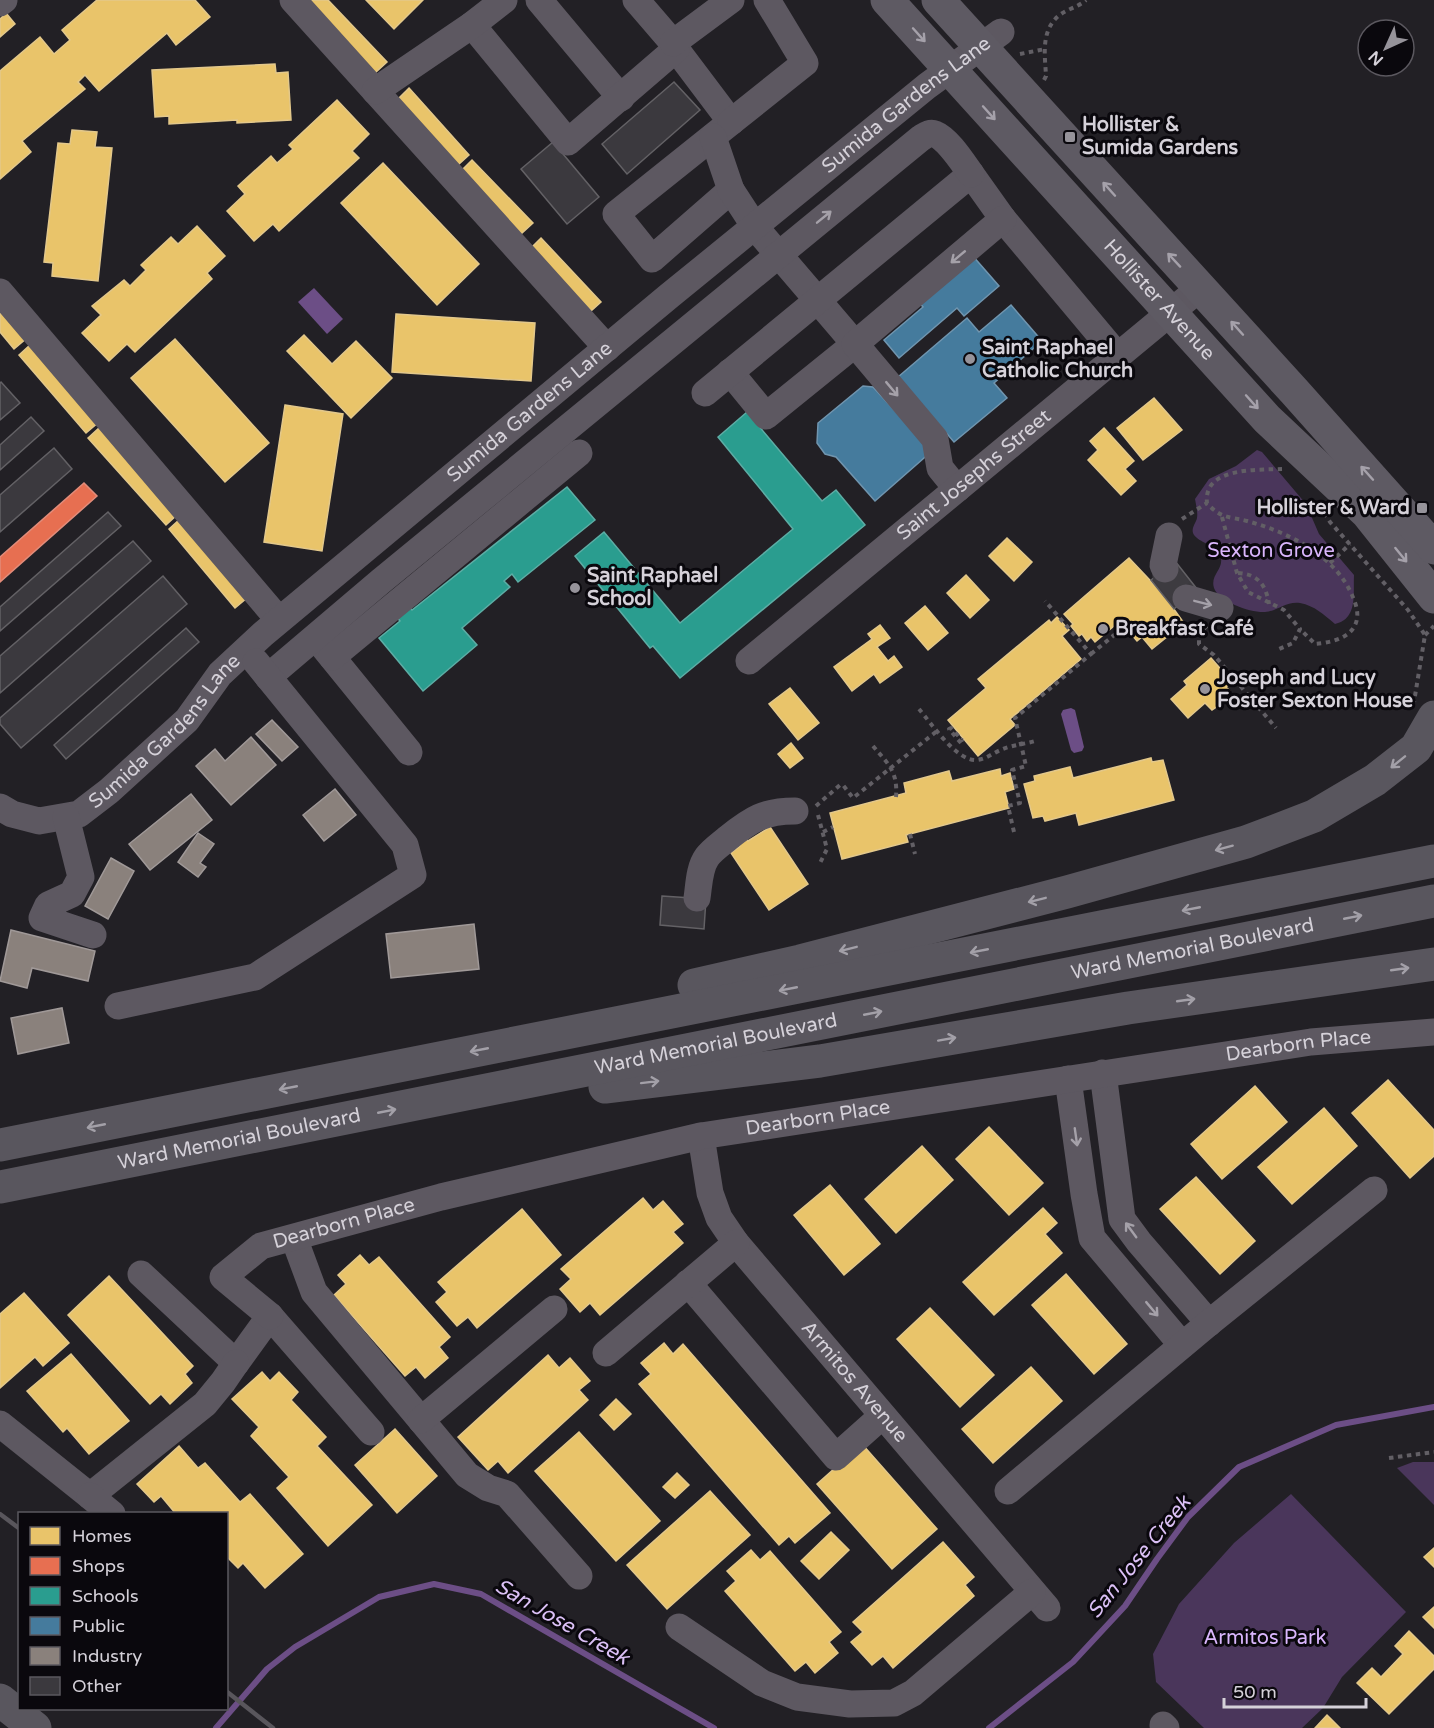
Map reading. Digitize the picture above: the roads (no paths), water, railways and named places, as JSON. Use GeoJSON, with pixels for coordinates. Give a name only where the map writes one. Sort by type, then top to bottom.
{"type":"FeatureCollection","features":[{"type":"Feature","properties":{"kind":"highway"},"geometry":{"type":"LineString","coordinates":[[536,1038],[631,1000],[800,961],[1246,842],[1314,816],[1375,780],[1416,748],[1427,712]]}},
{"type":"Feature","properties":{"kind":"highway","name":"Ward Memorial Boulevard"},"geometry":{"type":"LineString","coordinates":[[0,1145],[1434,861]]}},
{"type":"Feature","properties":{"kind":"highway","name":"Ward Memorial Boulevard"},"geometry":{"type":"LineString","coordinates":[[0,1187],[1434,901]]}},
{"type":"Feature","properties":{"kind":"highway"},"geometry":{"type":"LineString","coordinates":[[466,1095],[569,1091],[820,1061],[1128,1008],[1434,964]]}},
{"type":"Feature","properties":{"kind":"highway"},"geometry":{"type":"LineString","coordinates":[[0,1700],[35,1728]]}},
{"type":"Feature","properties":{"kind":"main road","name":"Hollister Avenue"},"geometry":{"type":"LineString","coordinates":[[887,0],[1267,419],[1367,513],[1434,597]]}},
{"type":"Feature","properties":{"kind":"main road","name":"Hollister Avenue"},"geometry":{"type":"LineString","coordinates":[[938,0],[991,40],[1200,288],[1434,548]]}},
{"type":"Feature","properties":{"kind":"street"},"geometry":{"type":"LineString","coordinates":[[0,3],[4,0]]}},
{"type":"Feature","properties":{"kind":"street"},"geometry":{"type":"LineString","coordinates":[[293,0],[607,348]]}},
{"type":"Feature","properties":{"kind":"street"},"geometry":{"type":"LineString","coordinates":[[375,91],[472,25],[504,0]]}},
{"type":"Feature","properties":{"kind":"street"},"geometry":{"type":"LineString","coordinates":[[539,0],[621,98]]}},
{"type":"Feature","properties":{"kind":"street"},"geometry":{"type":"LineString","coordinates":[[636,0],[674,46],[722,129],[731,190],[755,227],[935,439],[940,468],[957,489]]}},
{"type":"Feature","properties":{"kind":"street"},"geometry":{"type":"LineString","coordinates":[[472,25],[568,142],[621,98],[674,46],[731,0]]}},
{"type":"Feature","properties":{"kind":"street"},"geometry":{"type":"LineString","coordinates":[[731,190],[652,259],[616,214],[805,63],[767,0]]}},
{"type":"Feature","properties":{"kind":"street","name":"Sumida Gardens Lane"},"geometry":{"type":"LineString","coordinates":[[72,815],[109,791],[187,720],[220,674],[279,620],[927,86],[991,40]]}},
{"type":"Feature","properties":{"kind":"street"},"geometry":{"type":"LineString","coordinates":[[323,647],[779,254],[921,138],[929,134],[935,134],[944,141],[1003,219],[1117,356]]}},
{"type":"Feature","properties":{"kind":"street"},"geometry":{"type":"LineString","coordinates":[[705,393],[971,174]]}},
{"type":"Feature","properties":{"kind":"street"},"geometry":{"type":"LineString","coordinates":[[730,372],[766,416],[1003,219]]}},
{"type":"Feature","properties":{"kind":"street","name":"Saint Josephs Street"},"geometry":{"type":"LineString","coordinates":[[748,661],[1200,288]]}},
{"type":"Feature","properties":{"kind":"street"},"geometry":{"type":"LineString","coordinates":[[0,292],[279,620]]}},
{"type":"Feature","properties":{"kind":"street"},"geometry":{"type":"LineString","coordinates":[[268,677],[323,647],[579,453]]}},
{"type":"Feature","properties":{"kind":"street"},"geometry":{"type":"LineString","coordinates":[[1164,569],[1174,528]]}},
{"type":"Feature","properties":{"kind":"street"},"geometry":{"type":"LineString","coordinates":[[1186,598],[1217,607]]}},
{"type":"Feature","properties":{"kind":"street"},"geometry":{"type":"LineString","coordinates":[[323,647],[409,752]]}},
{"type":"Feature","properties":{"kind":"street"},"geometry":{"type":"LineString","coordinates":[[118,1006],[255,977],[413,875],[405,845],[246,650]]}},
{"type":"Feature","properties":{"kind":"street"},"geometry":{"type":"LineString","coordinates":[[697,898],[702,867],[707,857],[716,848],[754,818],[774,811],[807,806]]}},
{"type":"Feature","properties":{"kind":"street"},"geometry":{"type":"LineString","coordinates":[[0,807],[12,814],[39,821],[72,815],[81,877],[72,894],[48,905],[42,918],[93,935]]}},
{"type":"Feature","properties":{"kind":"street","name":"Dearborn Place"},"geometry":{"type":"LineString","coordinates":[[270,1316],[223,1276],[261,1246],[441,1197],[701,1136],[1311,1042],[1434,1032]]}},
{"type":"Feature","properties":{"kind":"street"},"geometry":{"type":"LineString","coordinates":[[1103,1073],[1122,1219],[1209,1323]]}},
{"type":"Feature","properties":{"kind":"street"},"geometry":{"type":"LineString","coordinates":[[1068,1079],[1092,1238],[1182,1345]]}},
{"type":"Feature","properties":{"kind":"street","name":"Armitos Avenue"},"geometry":{"type":"LineString","coordinates":[[679,1627],[762,1683],[797,1696],[850,1704],[894,1703],[913,1693],[1039,1600],[736,1243],[719,1218],[710,1193],[701,1136]]}},
{"type":"Feature","properties":{"kind":"street"},"geometry":{"type":"LineString","coordinates":[[1008,1491],[1182,1345],[1374,1190]]}},
{"type":"Feature","properties":{"kind":"street"},"geometry":{"type":"LineString","coordinates":[[294,1238],[314,1292],[467,1475],[488,1488],[507,1494],[579,1576]]}},
{"type":"Feature","properties":{"kind":"street"},"geometry":{"type":"LineString","coordinates":[[606,1353],[736,1243]]}},
{"type":"Feature","properties":{"kind":"street"},"geometry":{"type":"LineString","coordinates":[[141,1274],[236,1363]]}},
{"type":"Feature","properties":{"kind":"street"},"geometry":{"type":"LineString","coordinates":[[688,1283],[836,1457],[882,1416]]}},
{"type":"Feature","properties":{"kind":"street"},"geometry":{"type":"LineString","coordinates":[[421,1420],[554,1309]]}},
{"type":"Feature","properties":{"kind":"street"},"geometry":{"type":"LineString","coordinates":[[90,1496],[205,1404],[224,1382],[270,1316],[371,1432]]}},
{"type":"Feature","properties":{"kind":"street"},"geometry":{"type":"LineString","coordinates":[[0,1424],[110,1512]]}},
{"type":"Feature","properties":{"kind":"waterway","name":"San Jose Creek"},"geometry":{"type":"LineString","coordinates":[[989,1728],[1073,1662],[1125,1606],[1188,1517],[1239,1467],[1336,1425],[1434,1407]]}},
{"type":"Feature","properties":{"kind":"waterway","name":"San Jose Creek"},"geometry":{"type":"LineString","coordinates":[[216,1728],[267,1669],[295,1647],[379,1597],[434,1584],[481,1594],[714,1728]]}},
{"type":"Feature","properties":{"kind":"tunnel"},"geometry":{"type":"LineString","coordinates":[[1165,569],[1166,575],[1186,598]]}},
{"type":"Feature","properties":{"kind":"railway"},"geometry":{"type":"LineString","coordinates":[[0,1514],[18,1528]]}},
{"type":"Feature","properties":{"kind":"railway"},"geometry":{"type":"LineString","coordinates":[[228,1693],[273,1728]]}},
{"type":"Feature","properties":{"kind":"place","name":"Hollister & Sumida Gardens"},"geometry":{"type":"Point","coordinates":[1070,137]}},
{"type":"Feature","properties":{"kind":"place","name":"Saint Raphael Catholic Church"},"geometry":{"type":"Point","coordinates":[970,359]}},
{"type":"Feature","properties":{"kind":"place","name":"Hollister & Ward"},"geometry":{"type":"Point","coordinates":[1422,508]}},
{"type":"Feature","properties":{"kind":"place","name":"Saint Raphael School"},"geometry":{"type":"Point","coordinates":[575,588]}},
{"type":"Feature","properties":{"kind":"place","name":"Breakfast Café"},"geometry":{"type":"Point","coordinates":[1103,629]}},
{"type":"Feature","properties":{"kind":"place","name":"Joseph and Lucy Foster Sexton House"},"geometry":{"type":"Point","coordinates":[1205,689]}},
{"type":"Feature","properties":{"kind":"park label","name":"Sexton Grove"},"geometry":{"type":"Point","coordinates":[1271,551]}},
{"type":"Feature","properties":{"kind":"park label","name":"Armitos Park"},"geometry":{"type":"Point","coordinates":[1265,1638]}}]}
